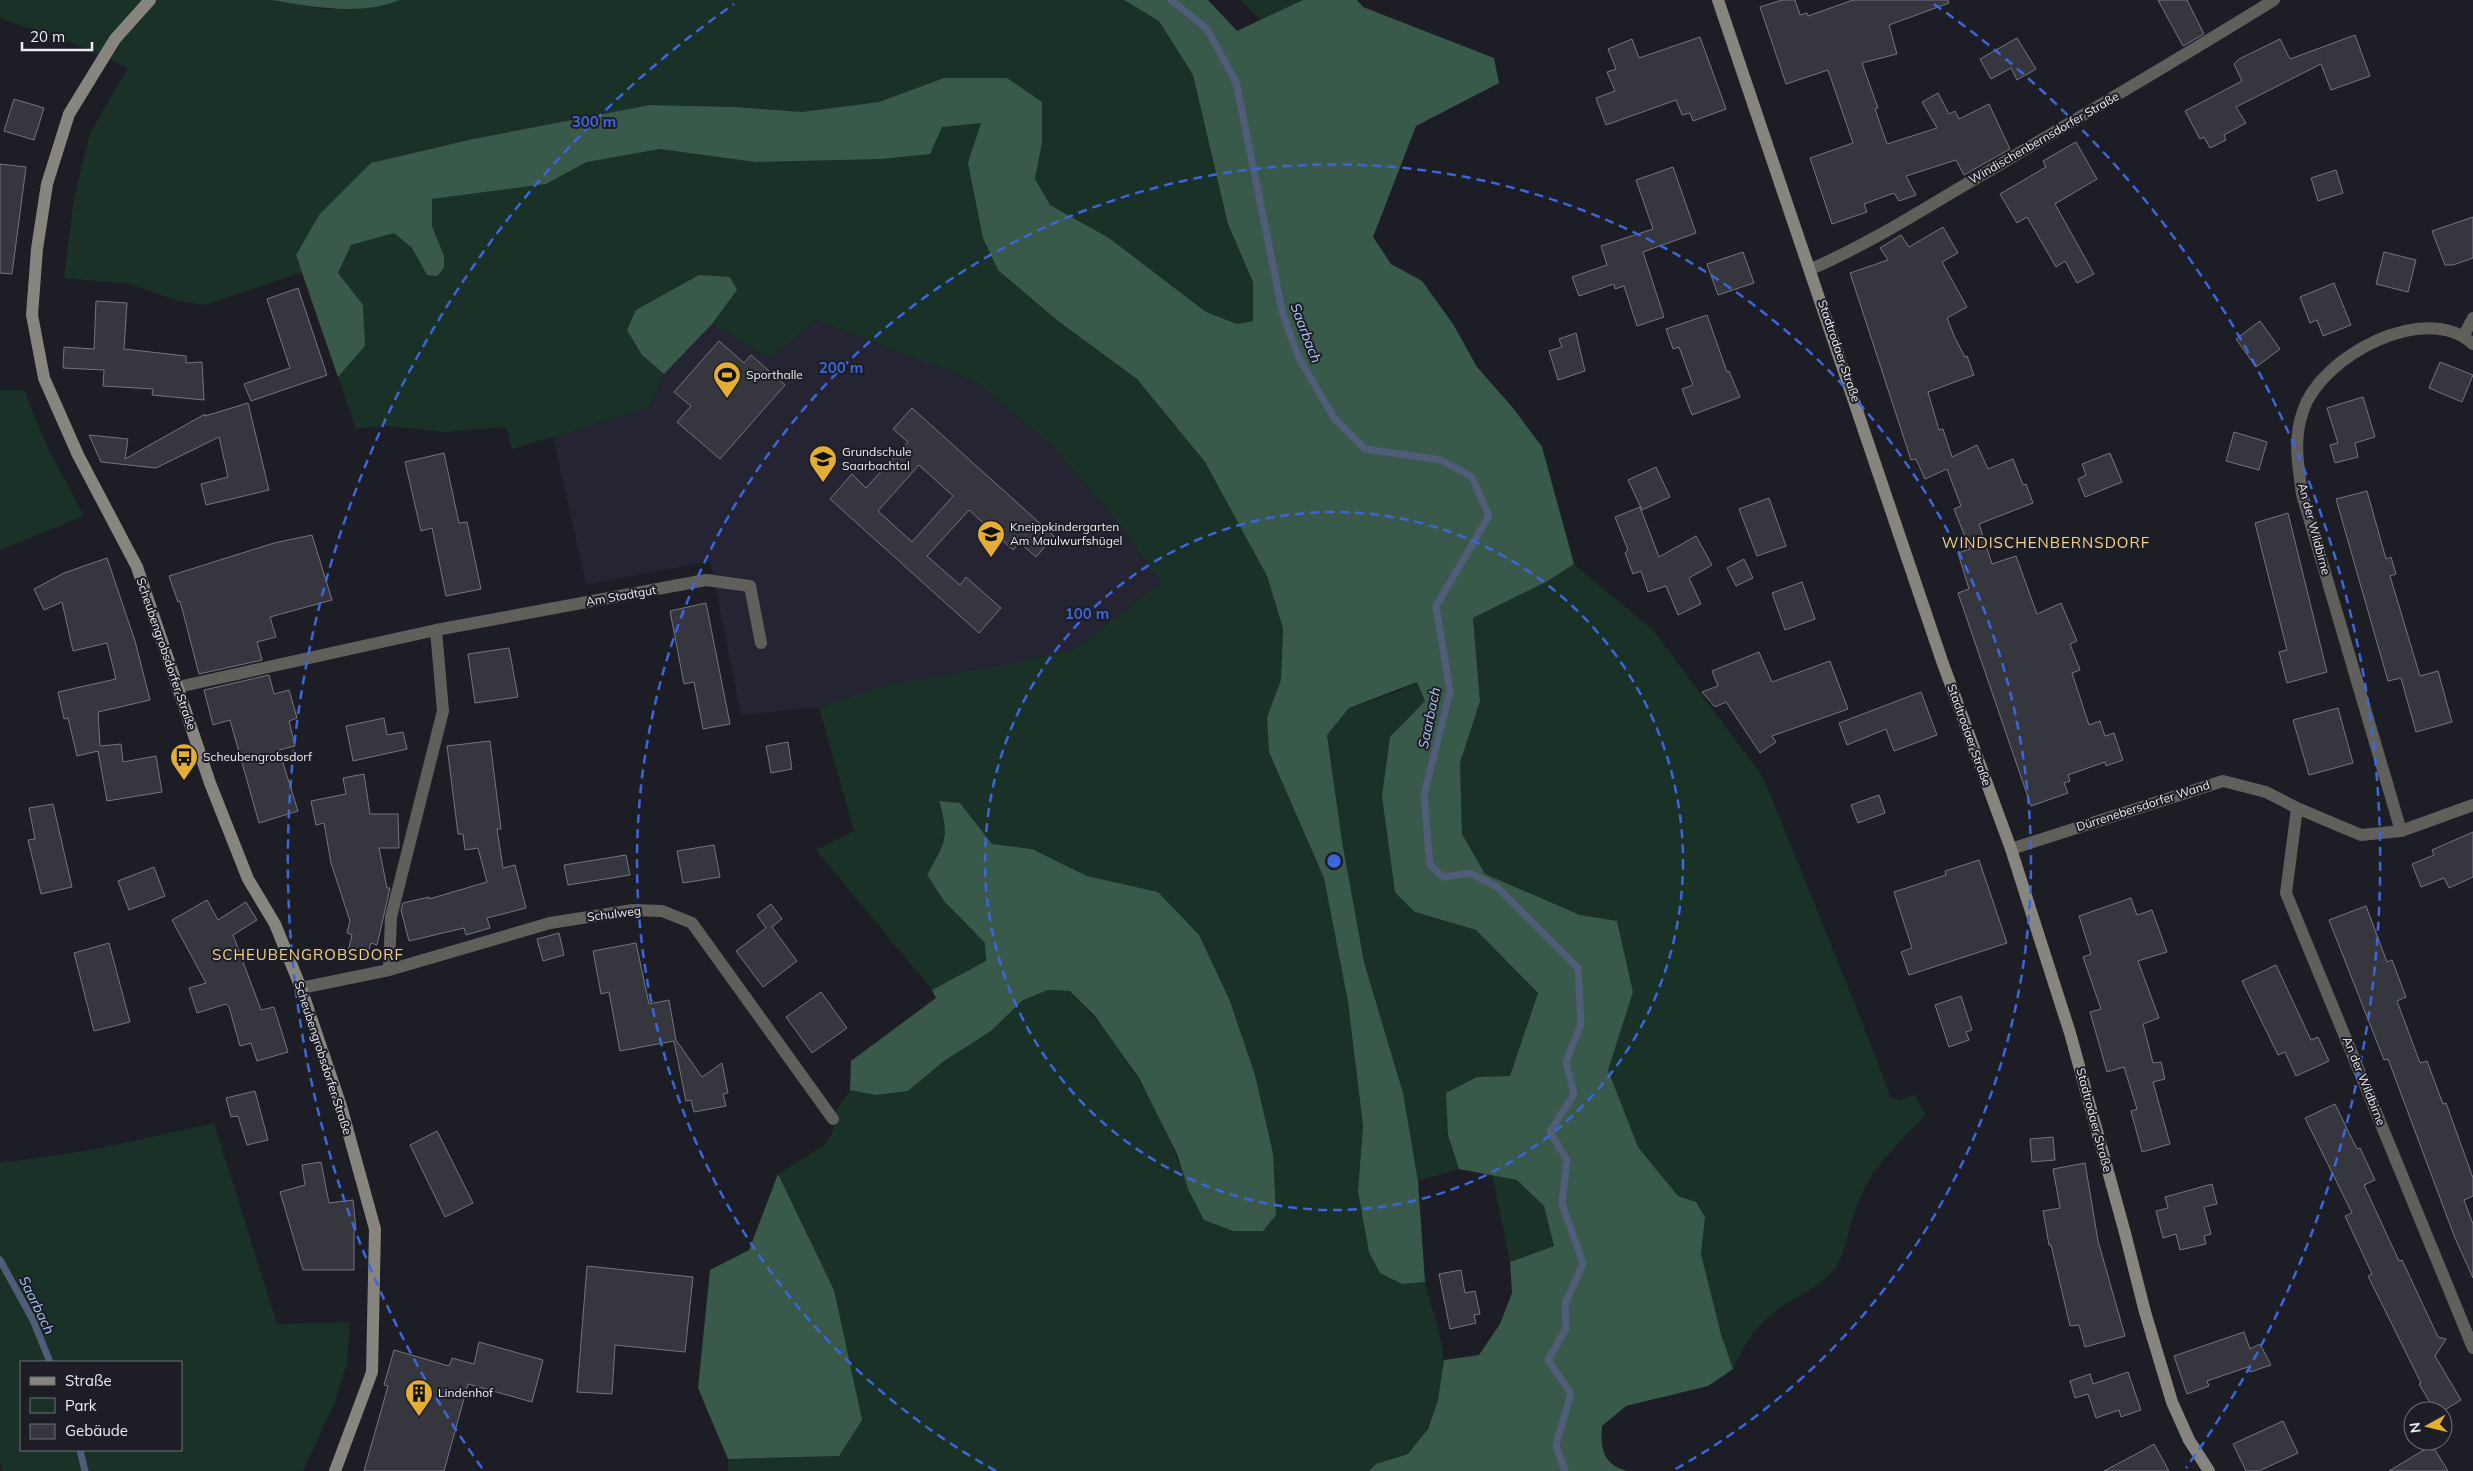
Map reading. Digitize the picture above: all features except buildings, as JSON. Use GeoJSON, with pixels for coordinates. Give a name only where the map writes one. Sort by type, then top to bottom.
{"type":"FeatureCollection","features":[{"type":"Feature","properties":{"kind":"main road","name":"Scheubengrobsdorfer Straße"},"geometry":{"type":"LineString","coordinates":[[150,0],[115,39],[69,114],[47,184],[36,249],[32,315],[44,378],[78,455],[137,568],[210,783],[248,879],[275,924],[301,988],[341,1106],[375,1229],[372,1372],[337,1469]]}},
{"type":"Feature","properties":{"kind":"main road","name":"Stadtrodaer Straße"},"geometry":{"type":"LineString","coordinates":[[1718,0],[1942,661],[2011,849],[2070,1033],[2145,1312],[2172,1402],[2189,1440],[2209,1471]]}},
{"type":"Feature","properties":{"kind":"street","name":"Windischenbernsdorfer Straße"},"geometry":{"type":"LineString","coordinates":[[1810,269],[1842,256],[2159,71],[2274,0]]}},
{"type":"Feature","properties":{"kind":"street","name":"An der Wildbirne"},"geometry":{"type":"LineString","coordinates":[[2401,831],[2302,494],[2296,447],[2303,410],[2321,380],[2353,354],[2385,335],[2415,328],[2446,330],[2468,340],[2473,318]]}},
{"type":"Feature","properties":{"kind":"street","name":"Am Stadtgut"},"geometry":{"type":"LineString","coordinates":[[178,687],[436,630],[706,580],[750,586],[761,643]]}},
{"type":"Feature","properties":{"kind":"street"},"geometry":{"type":"LineString","coordinates":[[389,970],[394,907],[443,710],[436,630]]}},
{"type":"Feature","properties":{"kind":"street","name":"Dürrenebersdorfer Wand"},"geometry":{"type":"LineString","coordinates":[[2011,849],[2223,781],[2266,792],[2297,808],[2361,835],[2401,831],[2473,805]]}},
{"type":"Feature","properties":{"kind":"street","name":"An der Wildbirne"},"geometry":{"type":"LineString","coordinates":[[2297,808],[2286,892],[2473,1348]]}},
{"type":"Feature","properties":{"kind":"street","name":"Schulweg"},"geometry":{"type":"LineString","coordinates":[[301,988],[389,970],[550,923],[633,910],[662,911],[692,923],[833,1119]]}},
{"type":"Feature","properties":{"kind":"shaded area","name":"Grundschule Saarbachtal"},"geometry":{"type":"Polygon","coordinates":[[[816,320],[976,382],[1050,444],[1117,521],[1161,583],[1073,650],[1011,664],[892,684],[819,707],[741,715],[710,561],[586,585],[553,437],[649,408],[664,374],[712,324],[770,359],[816,320]]]}},
{"type":"Feature","properties":{"kind":"green space"},"geometry":{"type":"Polygon","coordinates":[[[0,0],[271,0],[325,9],[387,5],[400,0],[1124,0],[1159,21],[1193,75],[1228,224],[1253,282],[1253,321],[1237,324],[1206,312],[1109,238],[1049,205],[1035,179],[1042,143],[944,78],[879,102],[802,112],[734,107],[650,105],[296,255],[302,272],[206,305],[179,301],[130,284],[64,278],[74,198],[90,133],[128,68],[82,47],[0,18],[0,0]]]}},
{"type":"Feature","properties":{"kind":"green space"},"geometry":{"type":"Polygon","coordinates":[[[271,0],[400,0],[369,8],[336,9],[271,0]]]}},
{"type":"Feature","properties":{"kind":"green space"},"geometry":{"type":"Polygon","coordinates":[[[1124,0],[1208,0],[1237,31],[1303,0],[1357,0],[1363,7],[1494,58],[1499,83],[1416,126],[1373,237],[1391,264],[1422,281],[1453,324],[1477,367],[1513,408],[1542,447],[1574,564],[1546,582],[1473,618],[1480,701],[1460,763],[1462,834],[1485,874],[1580,915],[1617,921],[1633,992],[1608,1070],[1638,1147],[1678,1196],[1696,1202],[1705,1217],[1701,1254],[1721,1334],[1733,1369],[1708,1386],[1626,1406],[1602,1426],[1603,1448],[1608,1460],[1613,1465],[1627,1471],[1369,1471],[1376,1464],[1408,1454],[1428,1429],[1438,1400],[1444,1360],[1479,1355],[1500,1324],[1512,1293],[1510,1262],[1554,1246],[1544,1206],[1517,1180],[1459,1169],[1448,1135],[1446,1093],[1477,1077],[1510,1076],[1538,993],[1476,930],[1415,912],[1395,892],[1382,796],[1390,737],[1425,701],[1417,682],[1349,708],[1327,735],[1342,841],[1364,962],[1403,1093],[1418,1181],[1425,1282],[1402,1284],[1380,1273],[1369,1252],[1358,1191],[1363,1126],[1348,1002],[1324,878],[1269,752],[1267,717],[1281,680],[1283,628],[1267,576],[1205,462],[1137,379],[1058,321],[998,270],[983,238],[968,163],[981,123],[942,127],[930,154],[882,159],[755,162],[660,149],[587,162],[546,184],[432,199],[432,226],[444,256],[444,268],[437,276],[427,275],[412,248],[394,233],[351,245],[338,273],[363,305],[365,346],[338,377],[296,255],[319,215],[371,163],[473,139],[650,105],[734,107],[802,112],[879,102],[944,78],[1007,78],[1042,102],[1042,143],[1035,179],[1050,205],[1109,238],[1206,312],[1237,324],[1253,321],[1253,282],[1228,224],[1193,75],[1159,21],[1124,0]]]}},
{"type":"Feature","properties":{"kind":"green space"},"geometry":{"type":"Polygon","coordinates":[[[1240,0],[1303,0],[1261,20],[1240,0]]]}},
{"type":"Feature","properties":{"kind":"green space"},"geometry":{"type":"Polygon","coordinates":[[[981,122],[1058,321],[1137,379],[1205,462],[1267,576],[1283,628],[1281,680],[1267,717],[1269,752],[1324,878],[1348,1002],[1363,1126],[1358,1191],[1402,1284],[1425,1282],[1439,1332],[1444,1361],[1434,1412],[1422,1438],[1407,1455],[1382,1463],[1369,1471],[728,1471],[728,1459],[839,1456],[834,1290],[778,1174],[823,1146],[832,1134],[836,1110],[850,1090],[876,1095],[908,1091],[944,1061],[991,1031],[1023,1000],[1048,990],[1070,991],[1108,1035],[1141,1083],[1167,1135],[1188,1189],[1273,1153],[1255,1075],[1230,1001],[1158,892],[1087,876],[1032,849],[992,844],[960,803],[939,802],[946,825],[941,849],[927,875],[944,901],[985,943],[986,962],[932,990],[816,850],[854,831],[819,707],[892,684],[1011,664],[1073,650],[1161,583],[1117,521],[1050,444],[976,382],[816,320],[770,359],[712,324],[737,290],[642,355],[664,374],[649,408],[512,449],[506,427],[445,432],[385,426],[356,429],[338,377],[365,346],[337,273],[351,245],[394,233],[412,248],[427,275],[444,257],[432,226],[431,199],[546,184],[587,162],[660,149],[755,162],[942,127],[981,122]]]}},
{"type":"Feature","properties":{"kind":"green space"},"geometry":{"type":"Polygon","coordinates":[[[699,275],[730,277],[737,290],[712,324],[664,374],[642,355],[627,330],[636,310],[699,275]]]}},
{"type":"Feature","properties":{"kind":"green space"},"geometry":{"type":"Polygon","coordinates":[[[0,390],[24,390],[46,444],[84,516],[0,550],[0,390]]]}},
{"type":"Feature","properties":{"kind":"green space"},"geometry":{"type":"Polygon","coordinates":[[[1574,564],[1653,630],[1763,777],[1891,1098],[1900,1100],[1914,1094],[1926,1115],[1887,1156],[1870,1179],[1854,1213],[1841,1258],[1832,1272],[1819,1284],[1777,1310],[1764,1322],[1748,1341],[1733,1369],[1721,1334],[1701,1254],[1705,1217],[1696,1202],[1678,1196],[1638,1147],[1608,1070],[1633,992],[1617,922],[1580,915],[1485,874],[1462,834],[1460,763],[1480,701],[1473,618],[1546,582],[1574,564]]]}},
{"type":"Feature","properties":{"kind":"green space"},"geometry":{"type":"Polygon","coordinates":[[[1417,682],[1425,701],[1390,737],[1415,912],[1476,930],[1538,993],[1510,1076],[1477,1077],[1448,1135],[1459,1169],[1418,1181],[1403,1093],[1364,962],[1342,841],[1327,734],[1349,708],[1394,693],[1417,682]]]}},
{"type":"Feature","properties":{"kind":"green space"},"geometry":{"type":"Polygon","coordinates":[[[939,801],[960,803],[992,844],[1032,849],[1087,876],[1158,892],[1199,935],[1230,1001],[1255,1075],[1273,1153],[1276,1215],[1263,1231],[1233,1231],[1204,1220],[1188,1189],[1177,1154],[1139,1078],[1095,1016],[1070,991],[1048,990],[1023,1000],[991,1031],[944,1061],[908,1091],[876,1095],[850,1090],[851,1061],[936,998],[932,990],[986,961],[985,943],[944,901],[927,875],[944,840],[944,823],[939,801]]]}},
{"type":"Feature","properties":{"kind":"green space"},"geometry":{"type":"Polygon","coordinates":[[[214,1123],[277,1324],[350,1322],[347,1362],[335,1402],[303,1471],[3,1471],[0,1462],[0,1163],[92,1150],[214,1123]]]}},
{"type":"Feature","properties":{"kind":"green space"},"geometry":{"type":"Polygon","coordinates":[[[778,1174],[834,1290],[862,1420],[839,1456],[728,1459],[698,1388],[710,1270],[749,1250],[778,1174]]]}},
{"type":"Feature","properties":{"kind":"green space"},"geometry":{"type":"Polygon","coordinates":[[[1492,1174],[1517,1180],[1544,1206],[1554,1246],[1510,1262],[1492,1174]]]}},
{"type":"Feature","properties":{"kind":"waterway","name":"Saarbach"},"geometry":{"type":"LineString","coordinates":[[1171,0],[1207,29],[1236,82],[1283,315],[1299,358],[1334,418],[1365,449],[1441,460],[1472,477],[1489,516],[1436,606],[1450,691],[1424,795],[1430,865],[1443,877],[1470,873],[1497,887],[1578,968],[1581,1024],[1566,1062],[1574,1094],[1550,1132],[1567,1160],[1562,1203],[1583,1264],[1565,1304],[1566,1329],[1548,1360],[1571,1393],[1556,1445],[1565,1471]]}},
{"type":"Feature","properties":{"kind":"waterway","name":"Saarbach"},"geometry":{"type":"LineString","coordinates":[[0,1260],[33,1320],[50,1361]]}},
{"type":"Feature","properties":{"kind":"waterway","name":"Saarbach"},"geometry":{"type":"LineString","coordinates":[[80,1451],[85,1471]]}},
{"type":"Feature","properties":{"kind":"place","name":"Sporthalle"},"geometry":{"type":"Point","coordinates":[727,399]}},
{"type":"Feature","properties":{"kind":"place","name":"Grundschule Saarbachtal"},"geometry":{"type":"Point","coordinates":[823,483]}},
{"type":"Feature","properties":{"kind":"place","name":"Kneippkindergarten Am Maulwurfshügel"},"geometry":{"type":"Point","coordinates":[991,558]}},
{"type":"Feature","properties":{"kind":"place","name":"Scheubengrobsdorf"},"geometry":{"type":"Point","coordinates":[184,781]}},
{"type":"Feature","properties":{"kind":"place","name":"Lindenhof"},"geometry":{"type":"Point","coordinates":[419,1417]}},
{"type":"Feature","properties":{"kind":"district","name":"WINDISCHENBERNSDORF"},"geometry":{"type":"Point","coordinates":[2046,543]}},
{"type":"Feature","properties":{"kind":"district","name":"SCHEUBENGROBSDORF"},"geometry":{"type":"Point","coordinates":[308,955]}}]}
